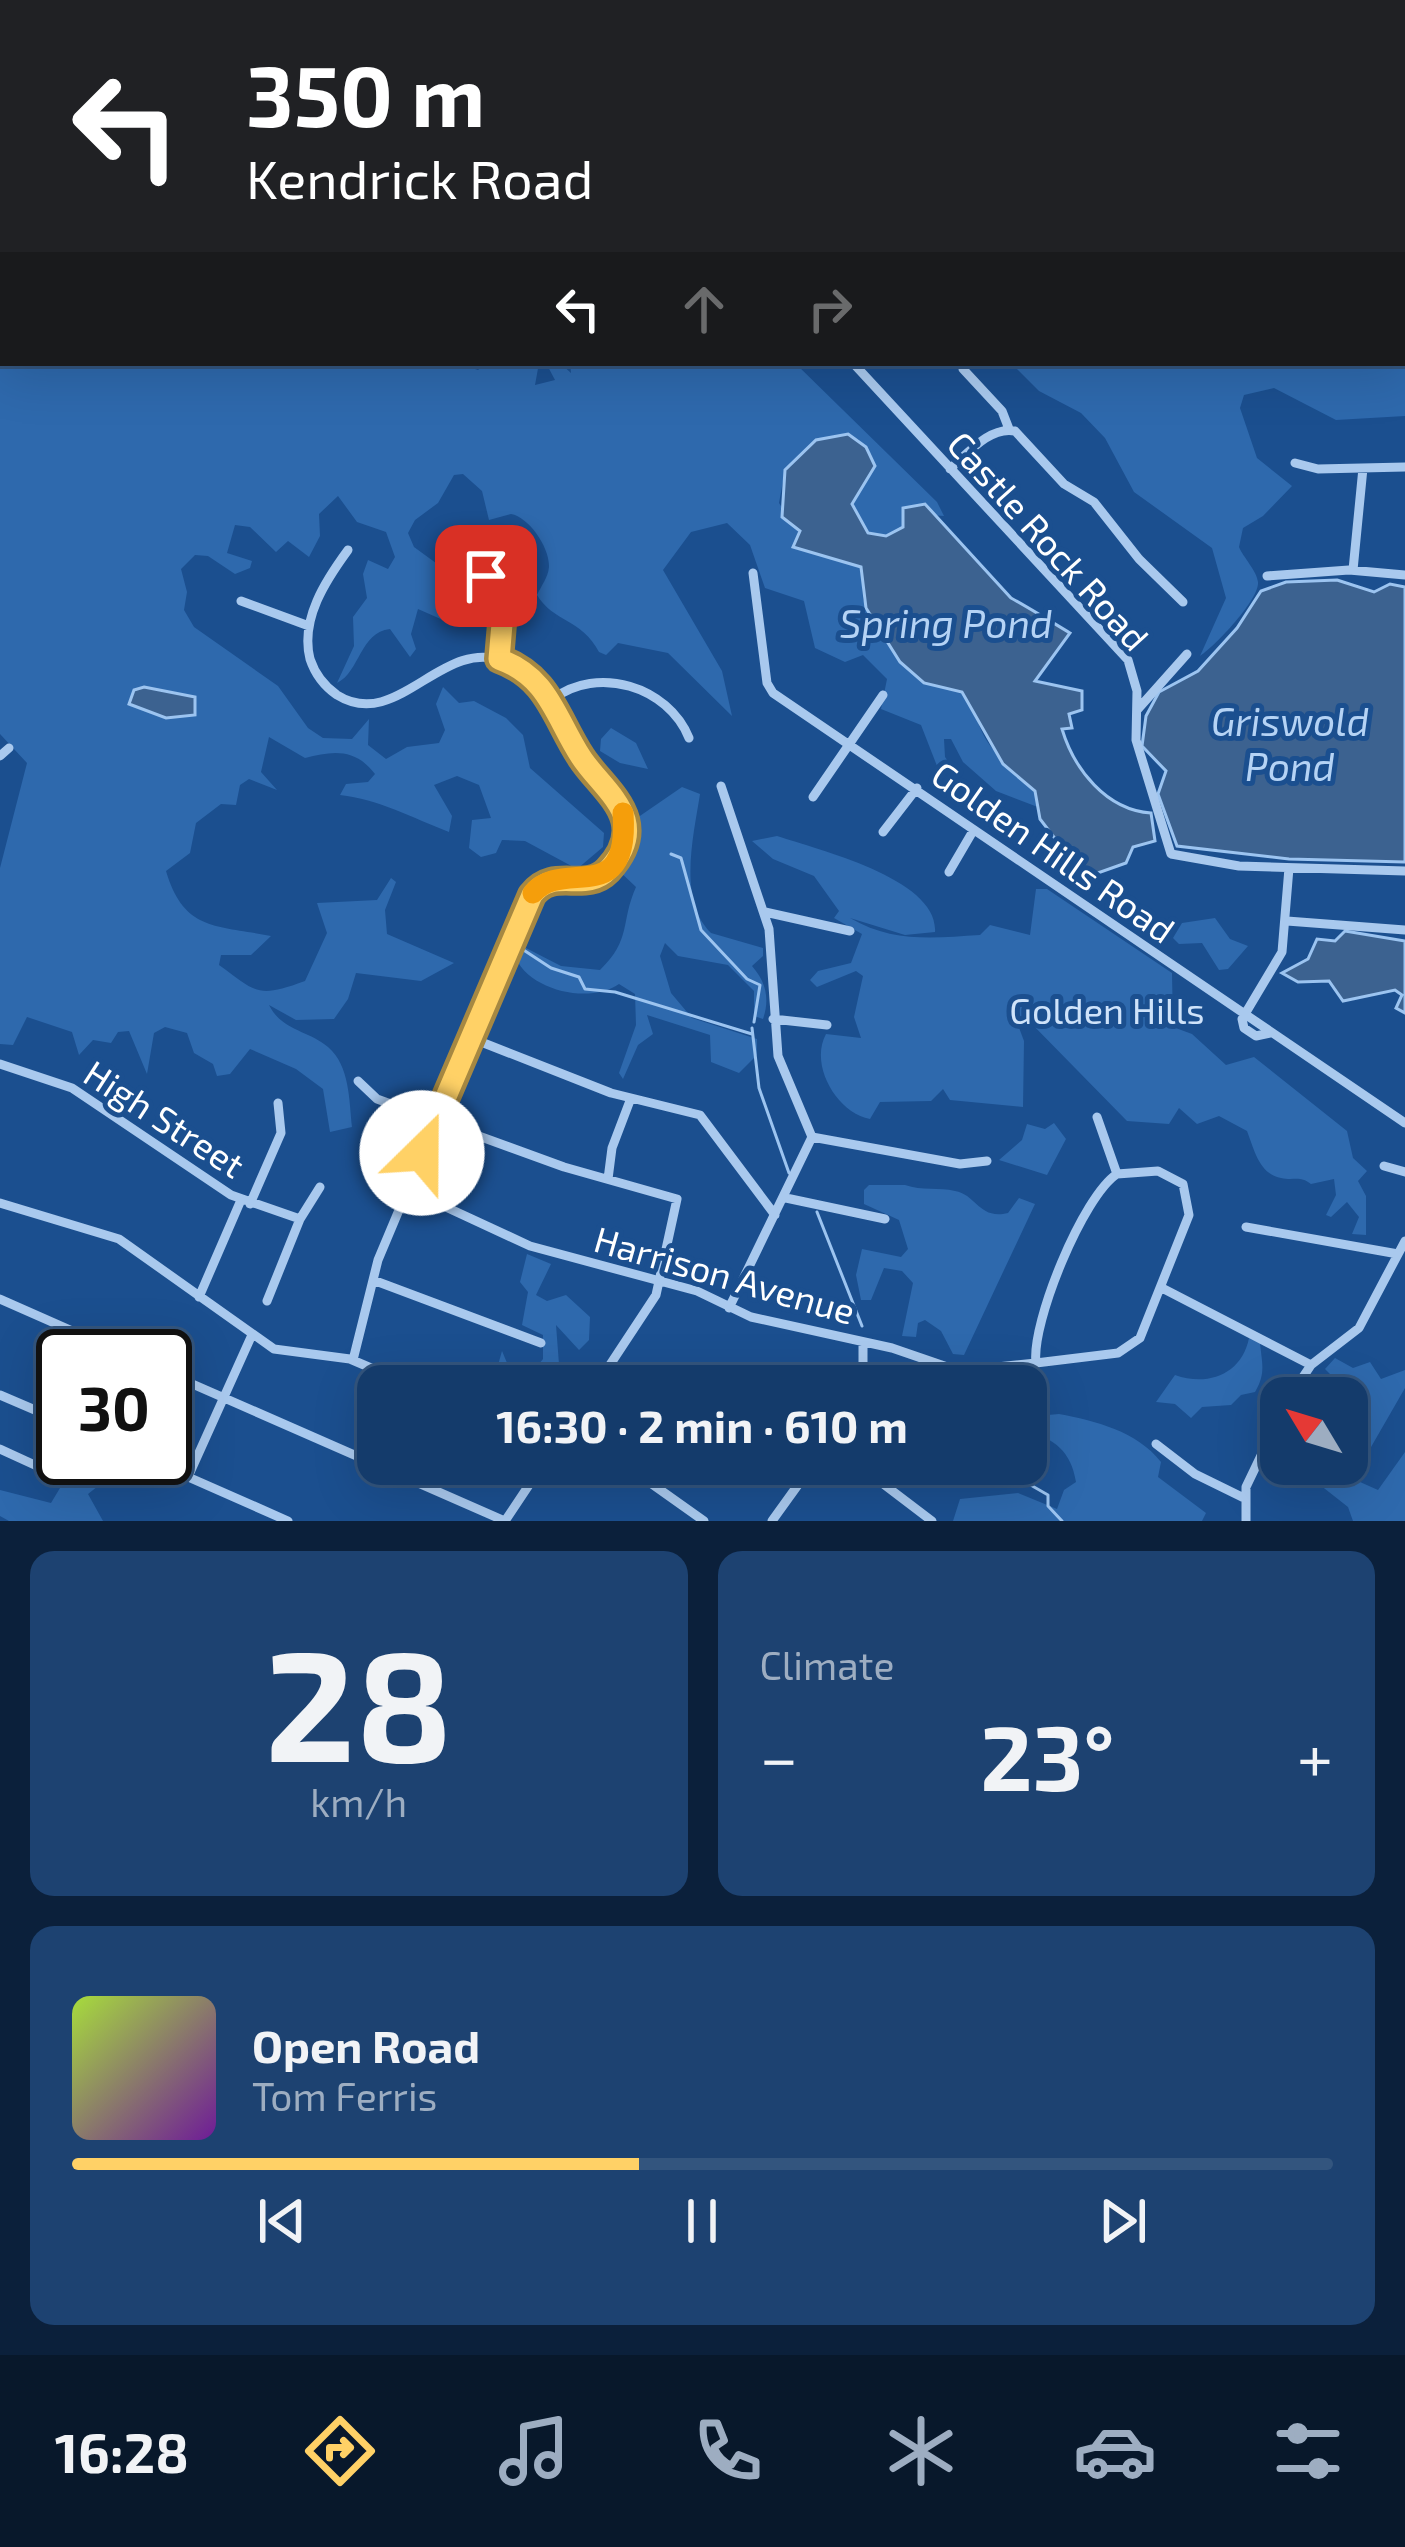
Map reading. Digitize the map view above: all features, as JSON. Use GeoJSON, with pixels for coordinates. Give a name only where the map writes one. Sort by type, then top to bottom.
{"type":"FeatureCollection","features":[{"type":"Feature","properties":{"kind":"street","name":"Castle Rock Road"},"geometry":{"type":"LineString","coordinates":[[856,366],[1124,655],[1135,676],[1136,740],[1166,848],[1185,860],[1289,868]]}},
{"type":"Feature","properties":{"kind":"street"},"geometry":{"type":"LineString","coordinates":[[963,369],[1002,411],[1009,429],[1064,484],[1094,502],[1138,560],[1183,602]]}},
{"type":"Feature","properties":{"kind":"street"},"geometry":{"type":"LineString","coordinates":[[950,469],[988,437],[1009,429]]}},
{"type":"Feature","properties":{"kind":"street"},"geometry":{"type":"LineString","coordinates":[[1295,463],[1318,469],[1405,467]]}},
{"type":"Feature","properties":{"kind":"street"},"geometry":{"type":"LineString","coordinates":[[1353,570],[1363,468]]}},
{"type":"Feature","properties":{"kind":"street"},"geometry":{"type":"LineString","coordinates":[[460,547],[496,596],[502,624],[499,659]]}},
{"type":"Feature","properties":{"kind":"street"},"geometry":{"type":"LineString","coordinates":[[348,550],[323,587],[310,626],[310,657],[318,676],[356,703],[391,700],[456,662],[499,659],[526,674],[553,699],[583,760],[618,799],[622,841],[611,866],[597,878],[556,878],[536,889],[407,1190],[373,1280],[353,1360]]}},
{"type":"Feature","properties":{"kind":"street"},"geometry":{"type":"LineString","coordinates":[[1267,576],[1353,570],[1405,575]]}},
{"type":"Feature","properties":{"kind":"street","name":"Golden Hills Road"},"geometry":{"type":"LineString","coordinates":[[753,574],[769,689],[1405,1123]]}},
{"type":"Feature","properties":{"kind":"street"},"geometry":{"type":"LineString","coordinates":[[241,601],[310,626]]}},
{"type":"Feature","properties":{"kind":"street"},"geometry":{"type":"LineString","coordinates":[[1138,709],[1187,654]]}},
{"type":"Feature","properties":{"kind":"street"},"geometry":{"type":"LineString","coordinates":[[553,699],[585,680],[620,684],[671,710],[689,738]]}},
{"type":"Feature","properties":{"kind":"street"},"geometry":{"type":"LineString","coordinates":[[813,797],[883,695]]}},
{"type":"Feature","properties":{"kind":"street"},"geometry":{"type":"LineString","coordinates":[[721,786],[765,912],[782,1070],[812,1137],[729,1308]]}},
{"type":"Feature","properties":{"kind":"street"},"geometry":{"type":"LineString","coordinates":[[883,832],[916,788]]}},
{"type":"Feature","properties":{"kind":"street"},"geometry":{"type":"LineString","coordinates":[[949,872],[974,831]]}},
{"type":"Feature","properties":{"kind":"street"},"geometry":{"type":"LineString","coordinates":[[1244,1014],[1282,952],[1289,868],[1405,871]]}},
{"type":"Feature","properties":{"kind":"street"},"geometry":{"type":"LineString","coordinates":[[765,912],[850,931]]}},
{"type":"Feature","properties":{"kind":"street"},"geometry":{"type":"LineString","coordinates":[[1287,921],[1405,930]]}},
{"type":"Feature","properties":{"kind":"street"},"geometry":{"type":"LineString","coordinates":[[773,1019],[827,1025]]}},
{"type":"Feature","properties":{"kind":"street"},"geometry":{"type":"LineString","coordinates":[[471,1038],[631,1098],[693,1111],[714,1128],[775,1215]]}},
{"type":"Feature","properties":{"kind":"street","name":"High Street"},"geometry":{"type":"LineString","coordinates":[[0,1064],[72,1088],[245,1202],[300,1219]]}},
{"type":"Feature","properties":{"kind":"street"},"geometry":{"type":"LineString","coordinates":[[358,1081],[377,1099],[676,1198],[679,1211],[648,1310],[610,1365]]}},
{"type":"Feature","properties":{"kind":"street"},"geometry":{"type":"LineString","coordinates":[[608,1179],[631,1098]]}},
{"type":"Feature","properties":{"kind":"street"},"geometry":{"type":"LineString","coordinates":[[199,1297],[281,1132],[278,1102]]}},
{"type":"Feature","properties":{"kind":"street"},"geometry":{"type":"LineString","coordinates":[[1388,1112],[1405,1109]]}},
{"type":"Feature","properties":{"kind":"street"},"geometry":{"type":"LineString","coordinates":[[1036,1363],[1035,1335],[1041,1315],[1098,1192],[1117,1174],[1097,1118]]}},
{"type":"Feature","properties":{"kind":"street"},"geometry":{"type":"LineString","coordinates":[[812,1137],[960,1165],[987,1161]]}},
{"type":"Feature","properties":{"kind":"street"},"geometry":{"type":"LineString","coordinates":[[1384,1166],[1405,1172]]}},
{"type":"Feature","properties":{"kind":"street","name":"Harrison Avenue"},"geometry":{"type":"LineString","coordinates":[[407,1190],[540,1249],[702,1293],[729,1308],[959,1371],[1126,1349],[1142,1334],[1190,1212],[1188,1192],[1168,1173],[1117,1174]]}},
{"type":"Feature","properties":{"kind":"street"},"geometry":{"type":"LineString","coordinates":[[267,1301],[300,1219],[320,1187]]}},
{"type":"Feature","properties":{"kind":"street"},"geometry":{"type":"LineString","coordinates":[[786,1198],[885,1219]]}},
{"type":"Feature","properties":{"kind":"street"},"geometry":{"type":"LineString","coordinates":[[0,1203],[119,1239],[251,1337],[285,1353],[365,1365]]}},
{"type":"Feature","properties":{"kind":"street"},"geometry":{"type":"LineString","coordinates":[[1246,1227],[1398,1254]]}},
{"type":"Feature","properties":{"kind":"street"},"geometry":{"type":"LineString","coordinates":[[1303,1377],[1311,1365],[1359,1328],[1405,1241]]}},
{"type":"Feature","properties":{"kind":"street"},"geometry":{"type":"LineString","coordinates":[[373,1280],[541,1343]]}},
{"type":"Feature","properties":{"kind":"street"},"geometry":{"type":"LineString","coordinates":[[1162,1288],[1311,1365]]}},
{"type":"Feature","properties":{"kind":"street"},"geometry":{"type":"LineString","coordinates":[[0,1299],[68,1329]]}},
{"type":"Feature","properties":{"kind":"street"},"geometry":{"type":"LineString","coordinates":[[192,1468],[251,1337]]}},
{"type":"Feature","properties":{"kind":"street"},"geometry":{"type":"LineString","coordinates":[[863,1342],[863,1365]]}},
{"type":"Feature","properties":{"kind":"street"},"geometry":{"type":"LineString","coordinates":[[192,1383],[505,1521],[530,1485]]}},
{"type":"Feature","properties":{"kind":"street"},"geometry":{"type":"LineString","coordinates":[[0,1395],[36,1410]]}},
{"type":"Feature","properties":{"kind":"street"},"geometry":{"type":"LineString","coordinates":[[1156,1444],[1195,1474],[1244,1498]]}},
{"type":"Feature","properties":{"kind":"street"},"geometry":{"type":"LineString","coordinates":[[0,1449],[36,1466]]}},
{"type":"Feature","properties":{"kind":"street"},"geometry":{"type":"LineString","coordinates":[[1246,1521],[1244,1498],[1260,1462]]}},
{"type":"Feature","properties":{"kind":"street"},"geometry":{"type":"LineString","coordinates":[[192,1479],[288,1521]]}},
{"type":"Feature","properties":{"kind":"street"},"geometry":{"type":"LineString","coordinates":[[653,1485],[704,1521]]}},
{"type":"Feature","properties":{"kind":"street"},"geometry":{"type":"LineString","coordinates":[[791,1521],[776,1516],[798,1485]]}},
{"type":"Feature","properties":{"kind":"street"},"geometry":{"type":"LineString","coordinates":[[885,1485],[932,1521]]}},
{"type":"Feature","properties":{"kind":"green space"},"geometry":{"type":"Polygon","coordinates":[[[0,366],[466,366],[478,370],[483,366],[538,366],[535,385],[555,380],[548,366],[563,366],[571,373],[570,366],[798,366],[937,502],[944,516],[902,513],[903,527],[886,536],[869,533],[852,504],[875,465],[858,439],[847,438],[811,450],[785,470],[779,503],[811,551],[861,567],[863,599],[885,640],[932,685],[950,686],[964,695],[989,745],[1031,788],[1043,809],[996,791],[963,762],[951,739],[944,739],[945,757],[960,777],[937,766],[921,725],[881,709],[887,679],[863,655],[845,662],[815,648],[804,601],[765,588],[750,545],[727,523],[691,532],[663,570],[722,671],[732,716],[668,653],[618,643],[606,655],[551,611],[537,595],[549,567],[537,534],[518,516],[489,520],[482,491],[463,474],[454,475],[438,503],[415,520],[408,533],[414,547],[440,566],[449,600],[477,617],[452,615],[443,620],[418,609],[411,634],[416,649],[410,657],[390,629],[380,632],[337,683],[354,646],[353,617],[367,598],[363,574],[368,560],[388,569],[395,557],[386,532],[357,522],[338,496],[319,514],[320,536],[309,557],[288,541],[276,552],[250,527],[235,525],[227,553],[252,561],[250,568],[235,574],[208,556],[195,555],[181,569],[187,592],[184,610],[194,627],[278,686],[308,728],[323,738],[352,739],[369,719],[368,745],[386,759],[407,747],[439,743],[445,730],[436,704],[443,687],[459,703],[474,701],[506,718],[523,735],[530,768],[604,833],[603,847],[577,869],[525,841],[502,840],[496,853],[481,857],[469,848],[472,820],[491,818],[479,785],[457,776],[434,785],[452,816],[449,832],[382,805],[340,795],[346,784],[368,782],[375,774],[360,760],[334,753],[305,758],[269,737],[261,772],[277,790],[249,779],[240,785],[236,805],[221,804],[196,823],[190,853],[166,871],[173,891],[193,915],[219,927],[271,936],[251,955],[221,955],[219,965],[258,990],[305,981],[327,933],[317,903],[377,900],[391,878],[396,882],[385,910],[387,934],[454,963],[421,981],[356,973],[348,999],[334,1019],[296,1020],[269,1005],[288,1025],[328,1047],[341,1064],[352,1127],[330,1132],[323,1089],[296,1069],[250,1049],[230,1074],[217,1076],[213,1064],[194,1053],[187,1033],[165,1027],[154,1033],[147,1074],[129,1031],[118,1032],[111,1043],[93,1040],[79,1055],[72,1032],[27,1017],[13,1045],[0,1044],[0,868],[27,763],[0,734],[0,366]]]}},
{"type":"Feature","properties":{"kind":"green space"},"geometry":{"type":"Polygon","coordinates":[[[1006,366],[1405,366],[1405,416],[1336,420],[1274,388],[1244,395],[1240,408],[1257,458],[1292,486],[1263,516],[1243,528],[1239,547],[1257,578],[1257,590],[1234,624],[1200,656],[1226,598],[1212,548],[1134,492],[1105,438],[1081,413],[1039,391],[1015,367],[1006,366]]]}},
{"type":"Feature","properties":{"kind":"green space"},"geometry":{"type":"Polygon","coordinates":[[[611,728],[636,743],[648,769],[620,763],[600,751],[601,739],[611,728]]]}},
{"type":"Feature","properties":{"kind":"green space"},"geometry":{"type":"Polygon","coordinates":[[[682,787],[700,794],[690,866],[694,903],[711,933],[763,948],[763,956],[752,966],[765,991],[763,1019],[754,1016],[754,991],[728,965],[678,956],[665,943],[660,956],[671,993],[692,1018],[757,1039],[757,1055],[739,1073],[711,1062],[710,1035],[647,1015],[653,1034],[638,1045],[623,1079],[619,1073],[636,1025],[635,994],[619,984],[592,993],[560,990],[531,977],[514,954],[524,947],[561,966],[600,970],[621,940],[636,887],[617,869],[634,820],[682,787]]]}},
{"type":"Feature","properties":{"kind":"green space","name":"Golden Hills"},"geometry":{"type":"Polygon","coordinates":[[[777,836],[898,882],[931,913],[935,932],[905,935],[850,918],[882,932],[913,937],[980,935],[990,925],[1030,935],[1036,889],[1047,889],[1172,973],[1173,1027],[1192,1034],[1226,1065],[1254,1057],[1347,1131],[1353,1158],[1367,1171],[1358,1181],[1366,1196],[1366,1235],[1352,1234],[1359,1217],[1347,1202],[1331,1217],[1326,1215],[1336,1195],[1334,1179],[1311,1184],[1274,1176],[1258,1160],[1247,1131],[1219,1116],[1197,1124],[1179,1108],[1169,1124],[1127,1121],[1027,1019],[1018,1025],[1024,1041],[1023,1107],[950,1100],[943,1089],[931,1101],[880,1102],[870,1119],[847,1108],[829,1086],[822,1046],[826,1034],[861,1038],[854,1017],[863,976],[856,971],[817,987],[810,980],[818,971],[851,963],[862,934],[834,918],[839,911],[814,876],[773,859],[752,841],[777,836]]]}},
{"type":"Feature","properties":{"kind":"green space"},"geometry":{"type":"Polygon","coordinates":[[[1215,918],[1230,939],[1248,946],[1228,969],[1219,970],[1202,943],[1179,944],[1173,938],[1182,923],[1215,918]]]}},
{"type":"Feature","properties":{"kind":"green space"},"geometry":{"type":"Polygon","coordinates":[[[1054,1123],[1066,1139],[1047,1175],[999,1160],[1022,1140],[1027,1124],[1045,1129],[1054,1123]]]}},
{"type":"Feature","properties":{"kind":"green space"},"geometry":{"type":"Polygon","coordinates":[[[869,1185],[955,1191],[991,1213],[1008,1213],[1019,1198],[1035,1204],[964,1355],[953,1354],[941,1331],[925,1320],[918,1323],[916,1337],[902,1336],[913,1283],[902,1271],[884,1268],[871,1300],[861,1300],[856,1275],[862,1249],[901,1257],[908,1249],[899,1220],[864,1204],[864,1190],[869,1185]]]}},
{"type":"Feature","properties":{"kind":"green space"},"geometry":{"type":"Polygon","coordinates":[[[527,1254],[551,1264],[536,1295],[547,1301],[566,1295],[590,1317],[589,1340],[579,1350],[556,1325],[558,1365],[538,1365],[543,1359],[543,1335],[522,1325],[528,1292],[520,1282],[527,1254]]]}},
{"type":"Feature","properties":{"kind":"green space"},"geometry":{"type":"Polygon","coordinates":[[[1249,1338],[1260,1343],[1262,1374],[1255,1392],[1241,1395],[1231,1405],[1202,1407],[1191,1418],[1175,1404],[1156,1402],[1175,1375],[1211,1378],[1231,1369],[1249,1338]]]}},
{"type":"Feature","properties":{"kind":"green space"},"geometry":{"type":"Polygon","coordinates":[[[1335,1358],[1353,1368],[1370,1362],[1381,1379],[1405,1370],[1405,1388],[1368,1452],[1368,1377],[1333,1377],[1325,1369],[1335,1358]]]}},
{"type":"Feature","properties":{"kind":"green space"},"geometry":{"type":"Polygon","coordinates":[[[1047,1415],[1101,1424],[1140,1442],[1161,1462],[1158,1477],[1206,1513],[1202,1521],[953,1521],[960,1499],[1018,1493],[1057,1509],[1064,1490],[1076,1482],[1070,1462],[1047,1439],[1047,1415]]]}},
{"type":"Feature","properties":{"kind":"green space"},"geometry":{"type":"Polygon","coordinates":[[[1405,1452],[1405,1521],[1353,1521],[1348,1507],[1320,1485],[1367,1485],[1378,1490],[1405,1452]]]}},
{"type":"Feature","properties":{"kind":"green space"},"geometry":{"type":"Polygon","coordinates":[[[62,1485],[99,1485],[88,1494],[103,1521],[9,1521],[0,1516],[0,1490],[51,1503],[62,1485]]]}},
{"type":"Feature","properties":{"kind":"water","name":"Spring Pond"},"geometry":{"type":"Polygon","coordinates":[[[848,434],[866,447],[875,466],[852,504],[868,533],[886,536],[903,527],[903,508],[925,504],[1011,598],[1070,633],[1035,681],[1082,691],[1082,710],[1069,714],[1072,728],[1062,729],[1075,759],[1106,796],[1151,813],[1155,841],[1133,847],[1126,863],[1081,879],[1062,875],[1057,841],[1040,819],[1035,791],[1003,764],[962,692],[924,683],[900,662],[866,608],[861,567],[793,547],[800,531],[782,517],[785,470],[816,440],[848,434]]]}},
{"type":"Feature","properties":{"kind":"water","name":"Griswold Pond"},"geometry":{"type":"Polygon","coordinates":[[[1337,580],[1374,592],[1390,584],[1405,587],[1405,862],[1289,859],[1177,846],[1158,794],[1166,771],[1142,746],[1146,716],[1159,692],[1198,671],[1237,628],[1261,591],[1286,582],[1337,580]]]}},
{"type":"Feature","properties":{"kind":"water"},"geometry":{"type":"Polygon","coordinates":[[[144,687],[195,697],[195,715],[166,718],[129,704],[134,690],[144,687]]]}},
{"type":"Feature","properties":{"kind":"water"},"geometry":{"type":"Polygon","coordinates":[[[1345,931],[1405,941],[1405,1013],[1396,1008],[1402,995],[1395,990],[1343,1001],[1329,981],[1298,982],[1282,973],[1308,959],[1317,939],[1335,941],[1345,931]]]}},
{"type":"Feature","properties":{"kind":"waterway"},"geometry":{"type":"LineString","coordinates":[[671,854],[681,858],[701,930],[747,979],[760,985],[754,1022]]}},
{"type":"Feature","properties":{"kind":"waterway"},"geometry":{"type":"LineString","coordinates":[[519,947],[551,968],[579,977],[585,989],[615,992],[752,1034]]}},
{"type":"Feature","properties":{"kind":"waterway"},"geometry":{"type":"LineString","coordinates":[[752,1028],[759,1088],[789,1173]]}},
{"type":"Feature","properties":{"kind":"waterway"},"geometry":{"type":"LineString","coordinates":[[817,1212],[862,1326]]}},
{"type":"Feature","properties":{"kind":"waterway"},"geometry":{"type":"LineString","coordinates":[[1031,1485],[1048,1495],[1048,1506],[1062,1521]]}},
{"type":"Feature","properties":{"kind":"slow traffic"},"geometry":{"type":"LineString","coordinates":[[533,893],[551,879],[593,880],[604,873],[619,851],[623,813]]}},
{"type":"Feature","properties":{"kind":"route"},"geometry":{"type":"LineString","coordinates":[[422,1153],[532,895],[551,879],[601,876],[619,851],[623,830],[616,795],[583,760],[553,699],[526,674],[499,659],[502,624],[486,576]]}}]}
